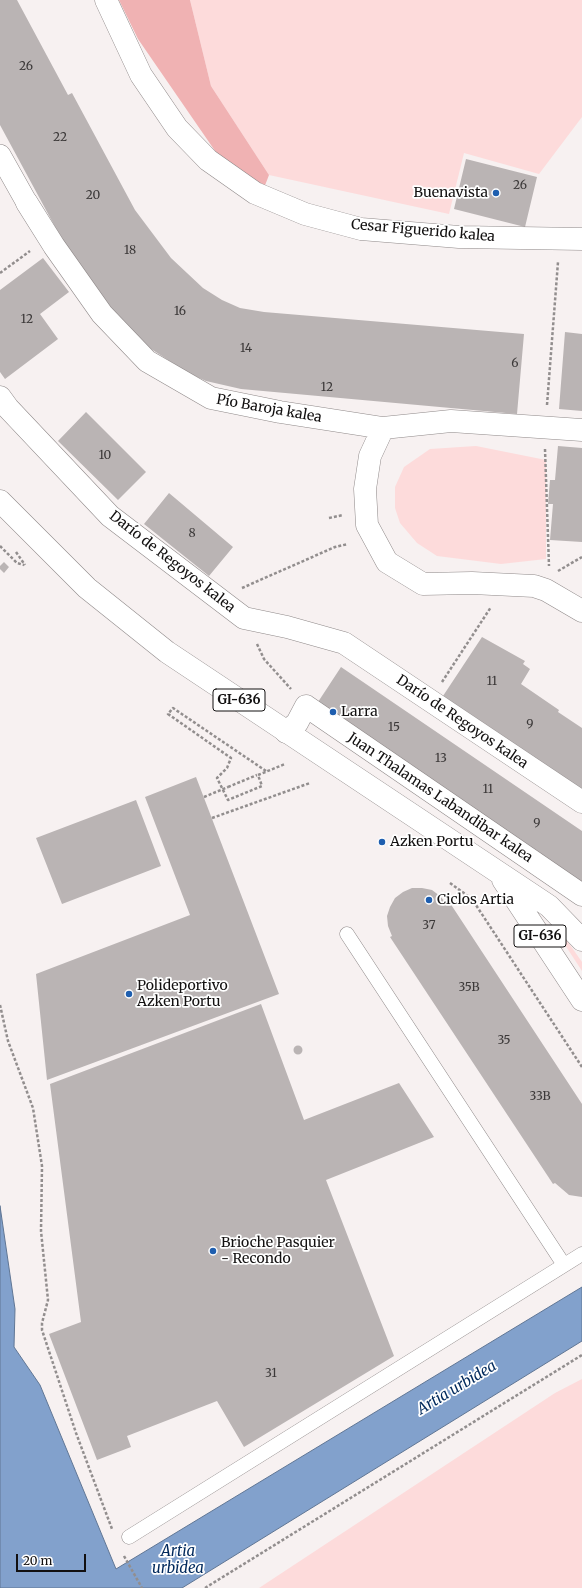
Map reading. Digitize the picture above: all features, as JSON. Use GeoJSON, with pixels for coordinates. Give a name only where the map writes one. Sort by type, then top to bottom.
{"type":"FeatureCollection","features":[{"type":"Feature","properties":{"kind":"street","name":"Cesar Figuerido kalea"},"geometry":{"type":"LineString","coordinates":[[106,0],[141,75],[177,128],[208,160],[254,193],[305,214],[361,229],[459,237],[582,240]]}},
{"type":"Feature","properties":{"kind":"street","name":"Pío Baroja kalea"},"geometry":{"type":"LineString","coordinates":[[0,155],[27,204],[54,246],[102,314],[147,361],[210,398],[280,412],[384,428],[451,420],[582,430]]}},
{"type":"Feature","properties":{"kind":"street","name":"Darío de Regoyos kalea"},"geometry":{"type":"LineString","coordinates":[[0,397],[8,408],[110,516],[244,618],[287,627],[344,643],[582,802]]}},
{"type":"Feature","properties":{"kind":"street"},"geometry":{"type":"LineString","coordinates":[[384,428],[370,456],[365,489],[367,525],[388,562],[423,584],[472,583],[534,586],[546,590],[582,611]]}},
{"type":"Feature","properties":{"kind":"street","name":"Juan Thalamas Labandibar kalea"},"geometry":{"type":"LineString","coordinates":[[0,501],[87,588],[167,652],[548,906],[582,940]]}},
{"type":"Feature","properties":{"kind":"street"},"geometry":{"type":"LineString","coordinates":[[286,732],[297,723],[306,706]]}},
{"type":"Feature","properties":{"kind":"street","name":"Juan Thalamas Labandibar kalea"},"geometry":{"type":"LineString","coordinates":[[306,706],[582,894]]}},
{"type":"Feature","properties":{"kind":"street","name":"Juan Thalamas Labandibar kalea"},"geometry":{"type":"LineString","coordinates":[[498,872],[582,1000]]}},
{"type":"Feature","properties":{"kind":"lane"},"geometry":{"type":"LineString","coordinates":[[347,934],[564,1264]]}},
{"type":"Feature","properties":{"kind":"lane"},"geometry":{"type":"LineString","coordinates":[[128,1537],[582,1254]]}},
{"type":"Feature","properties":{"kind":"path"},"geometry":{"type":"LineString","coordinates":[[0,273],[36,247]]}},
{"type":"Feature","properties":{"kind":"path"},"geometry":{"type":"LineString","coordinates":[[547,406],[558,260]]}},
{"type":"Feature","properties":{"kind":"path"},"geometry":{"type":"LineString","coordinates":[[545,445],[550,570]]}},
{"type":"Feature","properties":{"kind":"path"},"geometry":{"type":"LineString","coordinates":[[329,518],[343,515]]}},
{"type":"Feature","properties":{"kind":"path"},"geometry":{"type":"LineString","coordinates":[[218,599],[335,547],[348,544]]}},
{"type":"Feature","properties":{"kind":"path"},"geometry":{"type":"LineString","coordinates":[[0,546],[17,563],[25,565]]}},
{"type":"Feature","properties":{"kind":"path"},"geometry":{"type":"LineString","coordinates":[[556,572],[582,558]]}},
{"type":"Feature","properties":{"kind":"path"},"geometry":{"type":"LineString","coordinates":[[443,682],[494,602]]}},
{"type":"Feature","properties":{"kind":"path"},"geometry":{"type":"LineString","coordinates":[[244,618],[264,659],[306,706]]}},
{"type":"Feature","properties":{"kind":"path"},"geometry":{"type":"LineString","coordinates":[[258,775],[262,786],[228,800],[217,778],[227,768],[231,758],[168,714],[173,708],[266,771]]}},
{"type":"Feature","properties":{"kind":"path"},"geometry":{"type":"LineString","coordinates":[[204,796],[284,764]]}},
{"type":"Feature","properties":{"kind":"path"},"geometry":{"type":"LineString","coordinates":[[212,818],[310,783]]}},
{"type":"Feature","properties":{"kind":"path"},"geometry":{"type":"LineString","coordinates":[[450,883],[472,899],[582,1067]]}},
{"type":"Feature","properties":{"kind":"path"},"geometry":{"type":"LineString","coordinates":[[0,1005],[8,1041],[33,1108],[42,1166],[41,1231],[48,1300],[42,1322],[42,1330],[76,1433],[112,1529]]}},
{"type":"Feature","properties":{"kind":"path"},"geometry":{"type":"LineString","coordinates":[[204,1588],[582,1355]]}},
{"type":"Feature","properties":{"kind":"path"},"geometry":{"type":"LineString","coordinates":[[122,1550],[142,1588]]}},
{"type":"Feature","properties":{"kind":"shaded area"},"geometry":{"type":"Polygon","coordinates":[[[119,0],[190,0],[211,86],[269,175],[264,188],[222,161],[138,39],[119,0]]]}},
{"type":"Feature","properties":{"kind":"shaded area"},"geometry":{"type":"Polygon","coordinates":[[[190,0],[582,0],[582,117],[539,174],[464,153],[449,214],[269,175],[211,86],[190,0]]]}},
{"type":"Feature","properties":{"kind":"shaded area"},"geometry":{"type":"Polygon","coordinates":[[[476,446],[546,460],[546,559],[501,564],[437,556],[417,543],[400,523],[395,508],[395,487],[404,467],[430,449],[476,446]]]}},
{"type":"Feature","properties":{"kind":"shaded area"},"geometry":{"type":"Polygon","coordinates":[[[550,922],[561,932],[582,962],[582,971],[550,922]]]}},
{"type":"Feature","properties":{"kind":"shaded area"},"geometry":{"type":"Polygon","coordinates":[[[582,1379],[582,1588],[259,1588],[555,1393],[582,1379]]]}},
{"type":"Feature","properties":{"kind":"water","name":"Artia urbidea"},"geometry":{"type":"Polygon","coordinates":[[[0,1206],[15,1309],[14,1347],[40,1385],[116,1569],[582,1287],[582,1341],[182,1588],[0,1588],[0,1206]]]}},
{"type":"Feature","properties":{"kind":"building"},"geometry":{"type":"Polygon","coordinates":[[[0,0],[17,0],[68,95],[72,93],[135,210],[171,258],[203,288],[222,300],[240,308],[264,312],[524,334],[517,414],[241,389],[206,381],[188,373],[145,345],[106,305],[66,247],[0,125],[0,0]]]}},
{"type":"Feature","properties":{"kind":"building","name":"Buenavista"},"geometry":{"type":"Polygon","coordinates":[[[466,159],[537,177],[525,227],[454,209],[466,159]]]}},
{"type":"Feature","properties":{"kind":"building"},"geometry":{"type":"Polygon","coordinates":[[[43,258],[69,292],[40,314],[58,339],[5,379],[0,372],[0,290],[43,258]]]}},
{"type":"Feature","properties":{"kind":"building"},"geometry":{"type":"Polygon","coordinates":[[[565,332],[582,334],[582,411],[559,409],[565,332]]]}},
{"type":"Feature","properties":{"kind":"building"},"geometry":{"type":"Polygon","coordinates":[[[86,412],[146,472],[118,500],[58,441],[86,412]]]}},
{"type":"Feature","properties":{"kind":"building"},"geometry":{"type":"Polygon","coordinates":[[[558,446],[582,448],[582,542],[550,540],[553,504],[548,504],[550,480],[555,480],[558,446]]]}},
{"type":"Feature","properties":{"kind":"building"},"geometry":{"type":"Polygon","coordinates":[[[169,493],[233,547],[209,576],[144,524],[169,493]]]}},
{"type":"Feature","properties":{"kind":"building"},"geometry":{"type":"Polygon","coordinates":[[[4,562],[9,567],[4,573],[0,569],[0,566],[4,562]]]}},
{"type":"Feature","properties":{"kind":"building"},"geometry":{"type":"Polygon","coordinates":[[[482,637],[525,661],[523,664],[530,669],[521,684],[582,728],[582,789],[443,696],[482,637]]]}},
{"type":"Feature","properties":{"kind":"building"},"geometry":{"type":"Polygon","coordinates":[[[341,667],[582,831],[582,882],[318,702],[341,667]]]}},
{"type":"Feature","properties":{"kind":"building"},"geometry":{"type":"Polygon","coordinates":[[[196,777],[279,994],[47,1080],[36,974],[190,915],[145,797],[196,777]]]}},
{"type":"Feature","properties":{"kind":"building"},"geometry":{"type":"Polygon","coordinates":[[[136,800],[161,866],[62,904],[36,838],[136,800]]]}},
{"type":"Feature","properties":{"kind":"building"},"geometry":{"type":"Polygon","coordinates":[[[412,888],[432,890],[445,902],[448,900],[582,1104],[582,1197],[569,1195],[555,1183],[553,1184],[390,937],[392,936],[388,926],[387,916],[390,907],[395,898],[412,888]]]}},
{"type":"Feature","properties":{"kind":"building","name":"Brioche Pasquier - Recondo"},"geometry":{"type":"Polygon","coordinates":[[[261,1004],[304,1120],[399,1083],[434,1137],[326,1180],[394,1356],[244,1447],[217,1401],[127,1436],[131,1447],[97,1460],[49,1334],[81,1322],[50,1084],[261,1004]]]}},
{"type":"Feature","properties":{"kind":"building"},"geometry":{"type":"Polygon","coordinates":[[[296,1046],[300,1046],[302,1050],[300,1054],[296,1054],[294,1052],[294,1048],[296,1046]]]}},
{"type":"Feature","properties":{"kind":"place","name":"Buenavista"},"geometry":{"type":"Point","coordinates":[496,193]}},
{"type":"Feature","properties":{"kind":"place","name":"Larra"},"geometry":{"type":"Point","coordinates":[333,712]}},
{"type":"Feature","properties":{"kind":"place","name":"Azken Portu"},"geometry":{"type":"Point","coordinates":[382,842]}},
{"type":"Feature","properties":{"kind":"place","name":"Ciclos Artia"},"geometry":{"type":"Point","coordinates":[429,900]}},
{"type":"Feature","properties":{"kind":"place","name":"Polideportivo Azken Portu"},"geometry":{"type":"Point","coordinates":[129,994]}},
{"type":"Feature","properties":{"kind":"place","name":"Brioche Pasquier - Recondo"},"geometry":{"type":"Point","coordinates":[213,1251]}}]}
